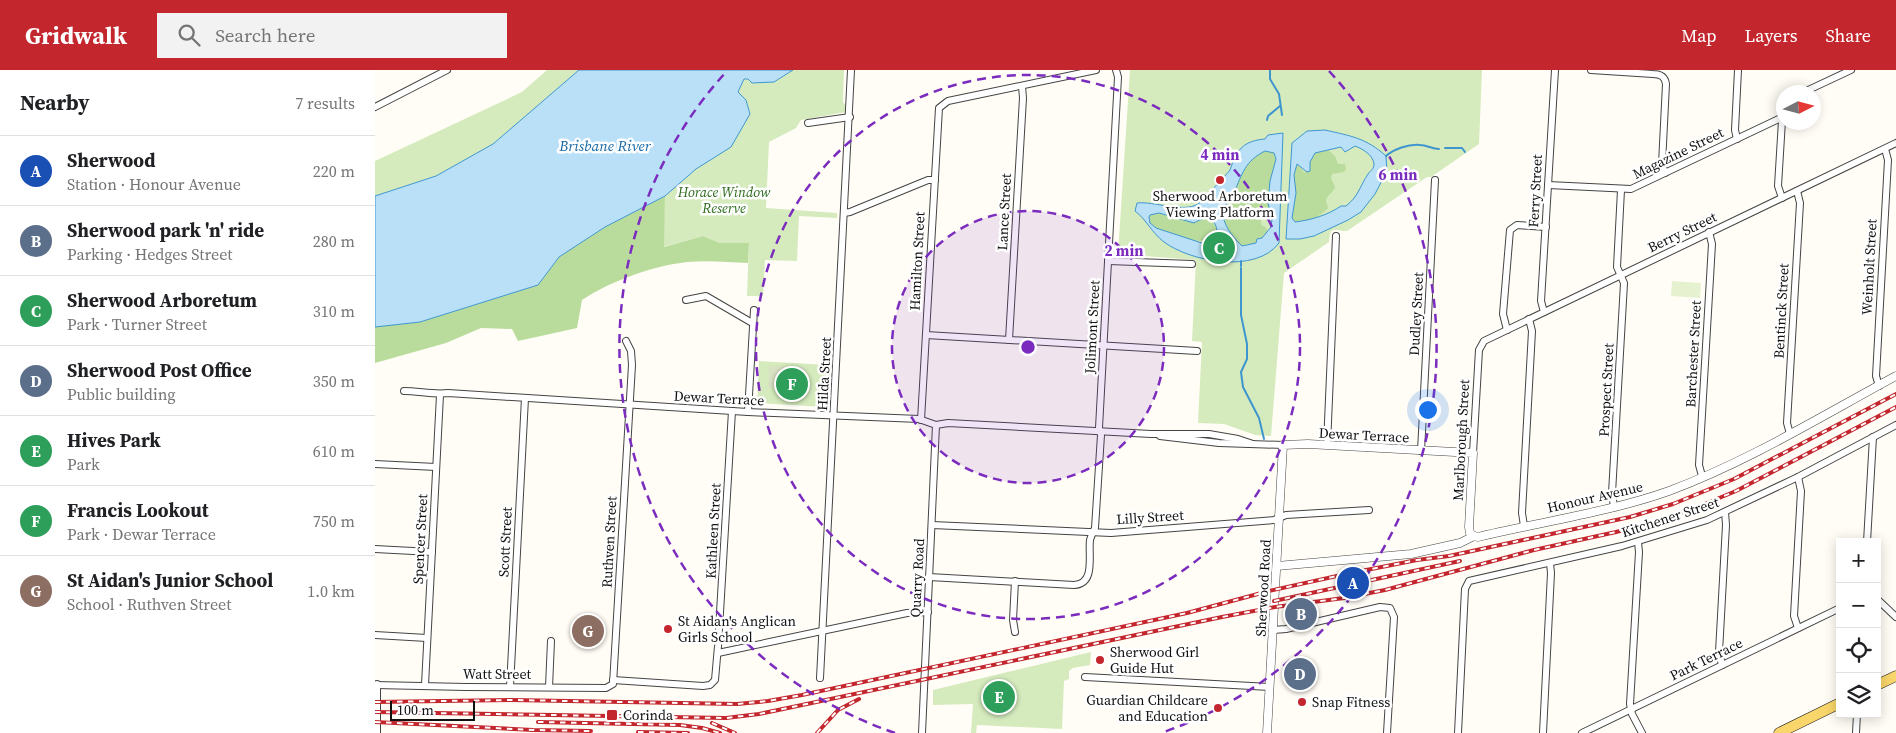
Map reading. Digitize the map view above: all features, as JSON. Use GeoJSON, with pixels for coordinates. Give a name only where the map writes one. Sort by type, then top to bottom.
{"type":"FeatureCollection","features":[{"type":"Feature","properties":{"kind":"main road"},"geometry":{"type":"LineString","coordinates":[[1881,683],[1896,676]]}},
{"type":"Feature","properties":{"kind":"main road"},"geometry":{"type":"LineString","coordinates":[[1779,733],[1836,705]]}},
{"type":"Feature","properties":{"kind":"street"},"geometry":{"type":"LineString","coordinates":[[375,107],[447,70]]}},
{"type":"Feature","properties":{"kind":"street","name":"Hilda Street"},"geometry":{"type":"LineString","coordinates":[[820,678],[851,70]]}},
{"type":"Feature","properties":{"kind":"street"},"geometry":{"type":"LineString","coordinates":[[1021,86],[1096,70]]}},
{"type":"Feature","properties":{"kind":"street","name":"Jolimont Street"},"geometry":{"type":"LineString","coordinates":[[1015,581],[1077,585],[1084,582],[1089,576],[1091,537],[1095,528],[1118,77],[1116,70]]}},
{"type":"Feature","properties":{"kind":"street","name":"Ferry Street"},"geometry":{"type":"LineString","coordinates":[[1544,312],[1541,301],[1555,70]]}},
{"type":"Feature","properties":{"kind":"street"},"geometry":{"type":"LineString","coordinates":[[1591,70],[1653,74],[1664,78],[1666,84],[1662,164],[1665,173]]}},
{"type":"Feature","properties":{"kind":"street"},"geometry":{"type":"LineString","coordinates":[[1737,139],[1735,130],[1738,70]]}},
{"type":"Feature","properties":{"kind":"street"},"geometry":{"type":"LineString","coordinates":[[1819,85],[1851,70]]}},
{"type":"Feature","properties":{"kind":"street","name":"Hamilton Street"},"geometry":{"type":"LineString","coordinates":[[921,420],[938,113],[941,104],[948,101],[1021,86]]}},
{"type":"Feature","properties":{"kind":"street","name":"Lance Street"},"geometry":{"type":"LineString","coordinates":[[1009,340],[1023,98],[1021,86]]}},
{"type":"Feature","properties":{"kind":"street"},"geometry":{"type":"LineString","coordinates":[[808,123],[850,117]]}},
{"type":"Feature","properties":{"kind":"street","name":"Magazine Street"},"geometry":{"type":"LineString","coordinates":[[1548,185],[1631,189],[1776,120]]}},
{"type":"Feature","properties":{"kind":"street"},"geometry":{"type":"LineString","coordinates":[[1782,130],[1778,186],[1782,198]]}},
{"type":"Feature","properties":{"kind":"street","name":"Berry Street"},"geometry":{"type":"LineString","coordinates":[[1481,344],[1529,319],[1896,143]]}},
{"type":"Feature","properties":{"kind":"street","name":"Weinholt Street"},"geometry":{"type":"LineString","coordinates":[[1879,386],[1876,376],[1888,160],[1885,149]]}},
{"type":"Feature","properties":{"kind":"street"},"geometry":{"type":"LineString","coordinates":[[844,213],[928,180],[935,180]]}},
{"type":"Feature","properties":{"kind":"street","name":"Dudley Street"},"geometry":{"type":"LineString","coordinates":[[1421,450],[1435,180]]}},
{"type":"Feature","properties":{"kind":"street","name":"Prospect Street"},"geometry":{"type":"LineString","coordinates":[[1614,506],[1613,493],[1624,285],[1617,268],[1621,190]]}},
{"type":"Feature","properties":{"kind":"street","name":"Bentinck Street"},"geometry":{"type":"LineString","coordinates":[[1790,434],[1787,423],[1800,203],[1797,191]]}},
{"type":"Feature","properties":{"kind":"street"},"geometry":{"type":"LineString","coordinates":[[1507,330],[1503,314],[1510,230],[1517,225],[1546,227]]}},
{"type":"Feature","properties":{"kind":"street","name":"Barchester Street"},"geometry":{"type":"LineString","coordinates":[[1702,476],[1699,465],[1712,244],[1709,232]]}},
{"type":"Feature","properties":{"kind":"street"},"geometry":{"type":"LineString","coordinates":[[1327,445],[1336,236]]}},
{"type":"Feature","properties":{"kind":"street"},"geometry":{"type":"LineString","coordinates":[[1108,260],[1192,264]]}},
{"type":"Feature","properties":{"kind":"street"},"geometry":{"type":"LineString","coordinates":[[686,300],[707,296],[754,324]]}},
{"type":"Feature","properties":{"kind":"street"},"geometry":{"type":"LineString","coordinates":[[748,412],[754,310]]}},
{"type":"Feature","properties":{"kind":"street"},"geometry":{"type":"LineString","coordinates":[[1524,526],[1521,512],[1532,331],[1529,319]]}},
{"type":"Feature","properties":{"kind":"street"},"geometry":{"type":"LineString","coordinates":[[926,336],[1197,351]]}},
{"type":"Feature","properties":{"kind":"street","name":"Ruthven Street"},"geometry":{"type":"LineString","coordinates":[[613,680],[631,356],[626,341]]}},
{"type":"Feature","properties":{"kind":"street","name":"Marlborough Street"},"geometry":{"type":"LineString","coordinates":[[1474,536],[1470,533],[1469,527],[1479,350],[1481,344]]}},
{"type":"Feature","properties":{"kind":"street","name":"Honour Avenue"},"geometry":{"type":"LineString","coordinates":[[1277,566],[1411,554],[1460,543],[1474,536],[1478,537],[1663,493],[1740,460],[1896,376]]}},
{"type":"Feature","properties":{"kind":"street","name":"Dewar Terrace"},"geometry":{"type":"LineString","coordinates":[[404,390],[432,392],[441,395],[448,393],[748,412],[921,420],[937,424],[948,423],[1151,434],[1200,441],[1327,445],[1473,454]]}},
{"type":"Feature","properties":{"kind":"street","name":"Spencer Street"},"geometry":{"type":"LineString","coordinates":[[425,685],[441,395]]}},
{"type":"Feature","properties":{"kind":"street","name":"Scott Street"},"geometry":{"type":"LineString","coordinates":[[510,687],[525,398]]}},
{"type":"Feature","properties":{"kind":"street","name":"Kathleen Street"},"geometry":{"type":"LineString","coordinates":[[613,680],[705,686],[712,683],[716,678],[733,411]]}},
{"type":"Feature","properties":{"kind":"street","name":"Quarry Road"},"geometry":{"type":"LineString","coordinates":[[922,733],[937,424]]}},
{"type":"Feature","properties":{"kind":"street","name":"Kitchener Street"},"geometry":{"type":"LineString","coordinates":[[1457,733],[1467,584],[1474,579],[1637,542],[1701,522],[1798,477],[1896,425]]}},
{"type":"Feature","properties":{"kind":"street"},"geometry":{"type":"LineString","coordinates":[[1867,538],[1873,437]]}},
{"type":"Feature","properties":{"kind":"street","name":"Sherwood Road"},"geometry":{"type":"LineString","coordinates":[[1267,733],[1283,445]]}},
{"type":"Feature","properties":{"kind":"street"},"geometry":{"type":"LineString","coordinates":[[375,464],[436,467]]}},
{"type":"Feature","properties":{"kind":"street"},"geometry":{"type":"LineString","coordinates":[[1797,628],[1794,616],[1801,491],[1798,477]]}},
{"type":"Feature","properties":{"kind":"street","name":"Lilly Street"},"geometry":{"type":"LineString","coordinates":[[932,525],[1111,533],[1274,520],[1286,515],[1369,510]]}},
{"type":"Feature","properties":{"kind":"street"},"geometry":{"type":"LineString","coordinates":[[1722,665],[1719,652],[1726,524],[1725,512]]}},
{"type":"Feature","properties":{"kind":"street"},"geometry":{"type":"LineString","coordinates":[[1637,542],[1639,552],[1631,709],[1641,733]]}},
{"type":"Feature","properties":{"kind":"street"},"geometry":{"type":"LineString","coordinates":[[375,549],[432,552]]}},
{"type":"Feature","properties":{"kind":"street"},"geometry":{"type":"LineString","coordinates":[[1543,733],[1550,563]]}},
{"type":"Feature","properties":{"kind":"street"},"geometry":{"type":"LineString","coordinates":[[929,577],[1015,581],[1013,620],[1015,632]]}},
{"type":"Feature","properties":{"kind":"street"},"geometry":{"type":"LineString","coordinates":[[1881,603],[1896,617]]}},
{"type":"Feature","properties":{"kind":"street"},"geometry":{"type":"LineString","coordinates":[[1273,630],[1285,629],[1380,607],[1390,608],[1393,617],[1387,733]]}},
{"type":"Feature","properties":{"kind":"street","name":"Park Terrace"},"geometry":{"type":"LineString","coordinates":[[1582,733],[1836,610]]}},
{"type":"Feature","properties":{"kind":"street"},"geometry":{"type":"LineString","coordinates":[[718,653],[913,612],[928,612]]}},
{"type":"Feature","properties":{"kind":"street"},"geometry":{"type":"LineString","coordinates":[[375,635],[427,638]]}},
{"type":"Feature","properties":{"kind":"street"},"geometry":{"type":"LineString","coordinates":[[549,687],[551,641]]}},
{"type":"Feature","properties":{"kind":"street"},"geometry":{"type":"LineString","coordinates":[[1085,677],[1270,688]]}},
{"type":"Feature","properties":{"kind":"street","name":"Watt Street"},"geometry":{"type":"LineString","coordinates":[[376,684],[607,688],[613,684],[613,680]]}},
{"type":"Feature","properties":{"kind":"street"},"geometry":{"type":"LineString","coordinates":[[376,684],[377,733]]}},
{"type":"Feature","properties":{"kind":"street"},"geometry":{"type":"LineString","coordinates":[[1856,733],[1857,718]]}},
{"type":"Feature","properties":{"kind":"green space"},"geometry":{"type":"Polygon","coordinates":[[[547,70],[579,70],[493,144],[436,176],[375,196],[375,161],[522,92],[547,70]]]}},
{"type":"Feature","properties":{"kind":"green space","name":"Horace Window Reserve"},"geometry":{"type":"Polygon","coordinates":[[[793,70],[844,70],[843,102],[847,108],[846,112],[801,120],[796,128],[769,142],[766,208],[837,213],[837,218],[799,216],[797,261],[765,260],[763,296],[747,296],[749,243],[720,243],[703,236],[663,247],[665,196],[696,169],[731,147],[750,112],[746,100],[738,92],[744,79],[774,82],[793,70]]]}},
{"type":"Feature","properties":{"kind":"green space"},"geometry":{"type":"Polygon","coordinates":[[[1130,70],[1482,70],[1479,144],[1347,231],[1332,231],[1329,242],[1284,273],[1271,436],[1255,435],[1224,424],[1198,423],[1202,342],[1192,341],[1196,260],[1118,254],[1130,70]]]}},
{"type":"Feature","properties":{"kind":"green space"},"geometry":{"type":"Polygon","coordinates":[[[1327,149],[1335,156],[1338,164],[1345,164],[1346,169],[1344,172],[1332,174],[1331,178],[1335,187],[1326,200],[1328,208],[1314,218],[1296,222],[1292,218],[1296,193],[1294,175],[1297,163],[1304,172],[1310,170],[1310,162],[1315,153],[1327,149]]]}},
{"type":"Feature","properties":{"kind":"green space"},"geometry":{"type":"Polygon","coordinates":[[[1265,151],[1274,153],[1276,159],[1270,181],[1269,212],[1259,206],[1242,209],[1243,216],[1247,218],[1253,215],[1258,216],[1262,226],[1267,229],[1267,233],[1262,238],[1257,239],[1256,243],[1242,246],[1228,230],[1222,209],[1234,195],[1238,180],[1247,166],[1256,156],[1265,151]]]}},
{"type":"Feature","properties":{"kind":"green space"},"geometry":{"type":"Polygon","coordinates":[[[665,196],[664,247],[703,236],[720,243],[749,243],[748,263],[695,261],[660,267],[632,275],[582,300],[577,328],[518,341],[512,329],[481,328],[446,343],[375,363],[375,327],[420,322],[538,285],[559,257],[605,227],[665,196]]]}},
{"type":"Feature","properties":{"kind":"green space"},"geometry":{"type":"Polygon","coordinates":[[[1159,213],[1172,217],[1211,219],[1221,236],[1221,241],[1215,243],[1205,240],[1195,241],[1156,228],[1150,223],[1149,217],[1159,213]]]}},
{"type":"Feature","properties":{"kind":"green space"},"geometry":{"type":"Polygon","coordinates":[[[1672,281],[1701,283],[1700,298],[1671,296],[1672,281]]]}},
{"type":"Feature","properties":{"kind":"green space"},"geometry":{"type":"Polygon","coordinates":[[[759,361],[828,365],[825,407],[757,403],[759,361]]]}},
{"type":"Feature","properties":{"kind":"green space"},"geometry":{"type":"Polygon","coordinates":[[[769,366],[805,367],[804,381],[801,387],[792,387],[792,373],[785,373],[785,383],[778,387],[768,388],[769,366]]]}},
{"type":"Feature","properties":{"kind":"green space"},"geometry":{"type":"Polygon","coordinates":[[[1091,652],[1090,665],[1073,668],[1069,671],[1069,679],[1064,681],[1062,729],[977,725],[976,733],[971,733],[973,704],[933,705],[933,690],[1091,652]]]}},
{"type":"Feature","properties":{"kind":"water","name":"Brisbane River"},"geometry":{"type":"Polygon","coordinates":[[[579,70],[793,70],[774,82],[752,83],[748,79],[744,79],[738,92],[746,100],[750,114],[731,147],[696,169],[665,196],[605,227],[559,257],[538,285],[420,322],[375,327],[375,196],[436,176],[493,144],[579,70]]]}},
{"type":"Feature","properties":{"kind":"water"},"geometry":{"type":"Polygon","coordinates":[[[1325,130],[1365,141],[1386,156],[1387,171],[1375,194],[1361,212],[1314,236],[1286,239],[1292,143],[1307,131],[1325,130]],[[1355,146],[1345,152],[1341,147],[1315,153],[1310,162],[1310,171],[1307,172],[1297,164],[1294,175],[1296,193],[1292,218],[1295,222],[1313,218],[1341,206],[1346,206],[1353,199],[1374,166],[1370,155],[1355,146]]]}},
{"type":"Feature","properties":{"kind":"water"},"geometry":{"type":"Polygon","coordinates":[[[1283,133],[1279,243],[1269,253],[1255,259],[1240,262],[1223,262],[1190,255],[1164,242],[1135,211],[1137,203],[1177,207],[1198,204],[1230,170],[1238,151],[1244,145],[1256,140],[1265,139],[1268,135],[1283,133]],[[1265,151],[1249,164],[1242,174],[1232,197],[1222,209],[1228,229],[1242,246],[1256,243],[1257,239],[1262,238],[1271,227],[1272,219],[1268,203],[1270,181],[1276,159],[1274,153],[1265,151]],[[1159,213],[1149,217],[1150,223],[1156,228],[1211,246],[1226,248],[1228,245],[1219,234],[1211,219],[1202,219],[1194,223],[1159,213]]]}},
{"type":"Feature","properties":{"kind":"waterway"},"geometry":{"type":"LineString","coordinates":[[1270,70],[1270,79],[1279,94],[1282,115]]}},
{"type":"Feature","properties":{"kind":"waterway"},"geometry":{"type":"LineString","coordinates":[[1267,120],[1268,116],[1280,106]]}},
{"type":"Feature","properties":{"kind":"waterway"},"geometry":{"type":"LineString","coordinates":[[1386,156],[1397,149],[1411,145],[1423,145],[1439,149]]}},
{"type":"Feature","properties":{"kind":"waterway"},"geometry":{"type":"LineString","coordinates":[[1445,148],[1462,148],[1465,152]]}},
{"type":"Feature","properties":{"kind":"waterway"},"geometry":{"type":"LineString","coordinates":[[1241,261],[1241,266]]}},
{"type":"Feature","properties":{"kind":"waterway"},"geometry":{"type":"LineString","coordinates":[[1241,268],[1241,315],[1247,344],[1247,359],[1241,372],[1243,387],[1259,418],[1264,439]]}},
{"type":"Feature","properties":{"kind":"railway"},"geometry":{"type":"LineString","coordinates":[[375,702],[511,700],[737,704],[802,695],[1187,613],[1269,591],[1346,574],[1417,560],[1449,556],[1630,517],[1673,504],[1734,479],[1896,394]]}},
{"type":"Feature","properties":{"kind":"railway"},"geometry":{"type":"LineString","coordinates":[[375,712],[726,718],[759,714],[1222,617],[1385,590],[1534,550],[1654,522],[1700,506],[1736,491],[1896,407]]}},
{"type":"Feature","properties":{"kind":"railway"},"geometry":{"type":"LineString","coordinates":[[1274,601],[1460,561]]}},
{"type":"Feature","properties":{"kind":"railway"},"geometry":{"type":"LineString","coordinates":[[817,733],[838,710],[859,699]]}},
{"type":"Feature","properties":{"kind":"railway"},"geometry":{"type":"LineString","coordinates":[[375,722],[591,731]]}},
{"type":"Feature","properties":{"kind":"railway"},"geometry":{"type":"LineString","coordinates":[[538,722],[680,725],[720,733]]}},
{"type":"Feature","properties":{"kind":"railway"},"geometry":{"type":"LineString","coordinates":[[712,723],[735,733]]}},
{"type":"Feature","properties":{"kind":"railway"},"geometry":{"type":"LineString","coordinates":[[638,732],[688,733]]}},
{"type":"Feature","properties":{"kind":"place","name":"Sherwood Arboretum Viewing Platform"},"geometry":{"type":"Point","coordinates":[1220,180]}},
{"type":"Feature","properties":{"kind":"place","name":"Sherwood Arboretum"},"geometry":{"type":"Point","coordinates":[1219,248]}},
{"type":"Feature","properties":{"kind":"place","name":"Francis Lookout"},"geometry":{"type":"Point","coordinates":[792,384]}},
{"type":"Feature","properties":{"kind":"place","name":"Sherwood"},"geometry":{"type":"Point","coordinates":[1353,583]}},
{"type":"Feature","properties":{"kind":"place","name":"Sherwood park 'n' ride"},"geometry":{"type":"Point","coordinates":[1301,614]}},
{"type":"Feature","properties":{"kind":"place","name":"St Aidan's Anglican Girls School"},"geometry":{"type":"Point","coordinates":[668,629]}},
{"type":"Feature","properties":{"kind":"place","name":"St Aidan's Junior School"},"geometry":{"type":"Point","coordinates":[588,631]}},
{"type":"Feature","properties":{"kind":"place","name":"Sherwood Girl Guide Hut"},"geometry":{"type":"Point","coordinates":[1100,660]}},
{"type":"Feature","properties":{"kind":"place","name":"Sherwood Post Office"},"geometry":{"type":"Point","coordinates":[1300,674]}},
{"type":"Feature","properties":{"kind":"place","name":"Hives Park"},"geometry":{"type":"Point","coordinates":[999,697]}},
{"type":"Feature","properties":{"kind":"place","name":"Snap Fitness"},"geometry":{"type":"Point","coordinates":[1302,702]}},
{"type":"Feature","properties":{"kind":"place","name":"Guardian Childcare and Education"},"geometry":{"type":"Point","coordinates":[1218,708]}},
{"type":"Feature","properties":{"kind":"place","name":"Corinda"},"geometry":{"type":"Point","coordinates":[612,715]}}]}
